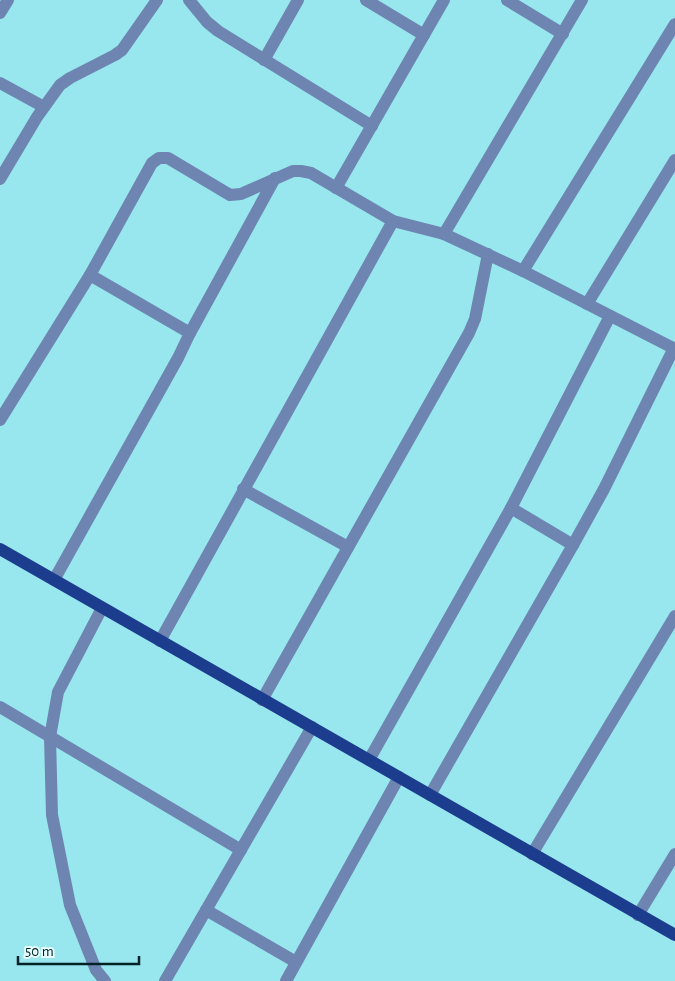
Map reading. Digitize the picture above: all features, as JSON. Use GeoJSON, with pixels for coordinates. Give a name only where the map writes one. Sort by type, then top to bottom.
{"type":"FeatureCollection","features":[{"type":"Feature","properties":{"kind":"main road"},"geometry":{"type":"LineString","coordinates":[[0,549],[675,935]]}},
{"type":"Feature","properties":{"kind":"street"},"geometry":{"type":"LineString","coordinates":[[0,14],[8,0]]}},
{"type":"Feature","properties":{"kind":"street"},"geometry":{"type":"LineString","coordinates":[[0,179],[44,107],[60,85],[122,50],[157,0]]}},
{"type":"Feature","properties":{"kind":"street"},"geometry":{"type":"LineString","coordinates":[[189,0],[207,22],[264,60],[372,126]]}},
{"type":"Feature","properties":{"kind":"street"},"geometry":{"type":"LineString","coordinates":[[264,60],[298,0]]}},
{"type":"Feature","properties":{"kind":"street"},"geometry":{"type":"LineString","coordinates":[[366,0],[424,35]]}},
{"type":"Feature","properties":{"kind":"street"},"geometry":{"type":"LineString","coordinates":[[336,188],[444,0]]}},
{"type":"Feature","properties":{"kind":"street"},"geometry":{"type":"LineString","coordinates":[[507,0],[563,34]]}},
{"type":"Feature","properties":{"kind":"street"},"geometry":{"type":"LineString","coordinates":[[444,234],[582,0]]}},
{"type":"Feature","properties":{"kind":"street"},"geometry":{"type":"LineString","coordinates":[[523,271],[675,24]]}},
{"type":"Feature","properties":{"kind":"street"},"geometry":{"type":"LineString","coordinates":[[0,83],[44,107]]}},
{"type":"Feature","properties":{"kind":"street"},"geometry":{"type":"LineString","coordinates":[[0,420],[90,275],[154,159],[159,158],[168,158],[230,195],[241,194],[293,171],[310,173],[394,221],[444,234],[523,271],[675,348],[604,489],[430,795]]}},
{"type":"Feature","properties":{"kind":"street"},"geometry":{"type":"LineString","coordinates":[[587,304],[675,160]]}},
{"type":"Feature","properties":{"kind":"street"},"geometry":{"type":"LineString","coordinates":[[54,580],[178,358],[275,178]]}},
{"type":"Feature","properties":{"kind":"street"},"geometry":{"type":"LineString","coordinates":[[160,641],[394,221]]}},
{"type":"Feature","properties":{"kind":"street"},"geometry":{"type":"LineString","coordinates":[[262,700],[469,333],[476,319],[488,254]]}},
{"type":"Feature","properties":{"kind":"street"},"geometry":{"type":"LineString","coordinates":[[90,275],[190,333]]}},
{"type":"Feature","properties":{"kind":"street"},"geometry":{"type":"LineString","coordinates":[[369,760],[511,508],[610,316]]}},
{"type":"Feature","properties":{"kind":"street"},"geometry":{"type":"LineString","coordinates":[[243,489],[348,547]]}},
{"type":"Feature","properties":{"kind":"street"},"geometry":{"type":"LineString","coordinates":[[511,508],[573,545]]}},
{"type":"Feature","properties":{"kind":"street"},"geometry":{"type":"LineString","coordinates":[[102,608],[58,692],[50,737],[52,815],[70,906],[96,970],[105,981]]}},
{"type":"Feature","properties":{"kind":"street"},"geometry":{"type":"LineString","coordinates":[[532,854],[675,616]]}},
{"type":"Feature","properties":{"kind":"street"},"geometry":{"type":"LineString","coordinates":[[0,707],[241,850]]}},
{"type":"Feature","properties":{"kind":"street"},"geometry":{"type":"LineString","coordinates":[[165,981],[312,727]]}},
{"type":"Feature","properties":{"kind":"street"},"geometry":{"type":"LineString","coordinates":[[286,981],[399,778]]}},
{"type":"Feature","properties":{"kind":"street"},"geometry":{"type":"LineString","coordinates":[[638,915],[675,854]]}},
{"type":"Feature","properties":{"kind":"street"},"geometry":{"type":"LineString","coordinates":[[206,910],[296,962]]}}]}
